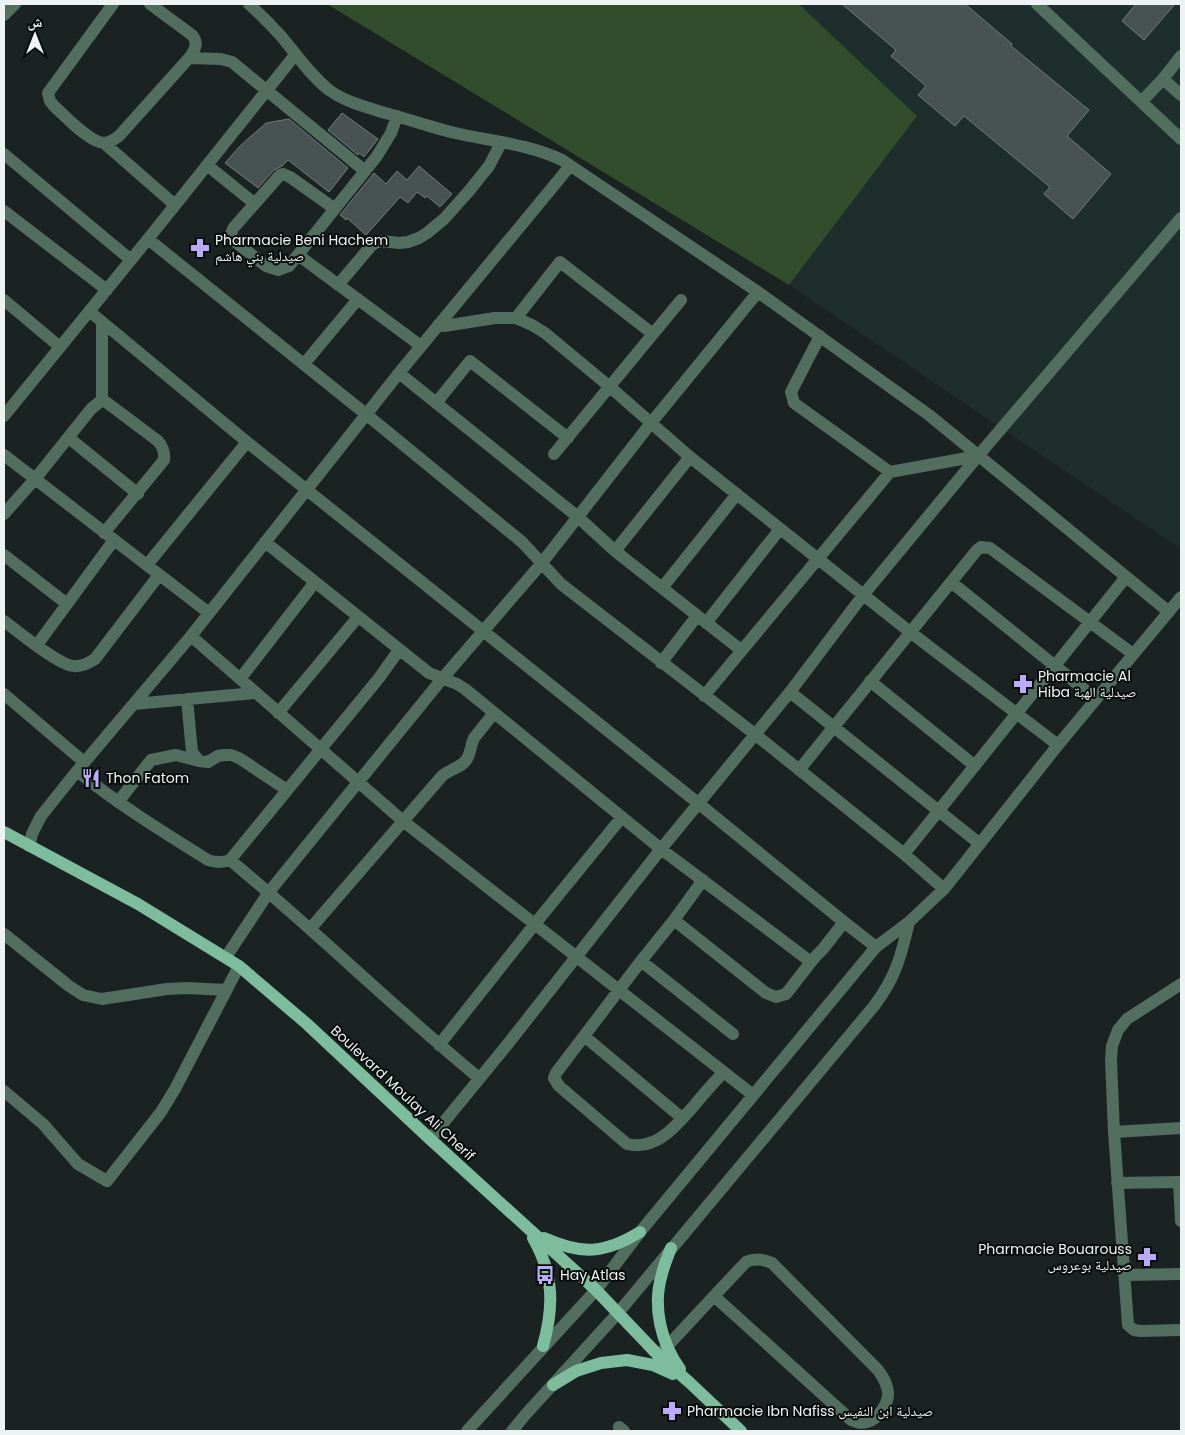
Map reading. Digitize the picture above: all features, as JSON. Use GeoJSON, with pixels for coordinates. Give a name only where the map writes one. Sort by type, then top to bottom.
{"type":"FeatureCollection","features":[{"type":"Feature","properties":{"kind":"main road","name":"Boulevard Moulay Ali Cherif"},"geometry":{"type":"LineString","coordinates":[[4,832],[138,904],[240,966],[307,1024],[596,1290],[618,1313],[663,1351],[698,1392],[741,1431]]}},
{"type":"Feature","properties":{"kind":"main road"},"geometry":{"type":"LineString","coordinates":[[528,1229],[562,1246],[583,1250],[603,1249],[622,1242],[640,1232]]}},
{"type":"Feature","properties":{"kind":"main road"},"geometry":{"type":"LineString","coordinates":[[528,1229],[539,1247],[546,1266],[550,1286],[551,1306],[544,1346]]}},
{"type":"Feature","properties":{"kind":"main road"},"geometry":{"type":"LineString","coordinates":[[663,1351],[658,1303],[661,1275],[671,1248]]}},
{"type":"Feature","properties":{"kind":"main road"},"geometry":{"type":"LineString","coordinates":[[553,1385],[576,1371],[601,1362],[627,1360],[653,1365],[677,1376],[698,1392]]}},
{"type":"Feature","properties":{"kind":"street"},"geometry":{"type":"LineString","coordinates":[[4,15],[15,4]]}},
{"type":"Feature","properties":{"kind":"street"},"geometry":{"type":"LineString","coordinates":[[113,4],[48,93],[50,102],[93,140],[104,143],[175,205]]}},
{"type":"Feature","properties":{"kind":"street"},"geometry":{"type":"LineString","coordinates":[[104,143],[119,136],[196,48],[195,39],[192,35],[150,4]]}},
{"type":"Feature","properties":{"kind":"street"},"geometry":{"type":"LineString","coordinates":[[249,4],[281,36],[295,55],[329,90],[343,98],[366,107],[454,133],[550,154],[570,166],[758,292],[929,415],[1169,612]]}},
{"type":"Feature","properties":{"kind":"street"},"geometry":{"type":"LineString","coordinates":[[1038,4],[1181,139]]}},
{"type":"Feature","properties":{"kind":"street"},"geometry":{"type":"LineString","coordinates":[[4,416],[295,55]]}},
{"type":"Feature","properties":{"kind":"street"},"geometry":{"type":"LineString","coordinates":[[1142,101],[1181,56]]}},
{"type":"Feature","properties":{"kind":"street"},"geometry":{"type":"LineString","coordinates":[[189,58],[221,59],[232,62],[365,171]]}},
{"type":"Feature","properties":{"kind":"street"},"geometry":{"type":"LineString","coordinates":[[1163,79],[1181,95]]}},
{"type":"Feature","properties":{"kind":"street"},"geometry":{"type":"LineString","coordinates":[[335,209],[283,174],[277,177],[254,203],[232,229],[231,233],[234,240],[266,266],[273,270],[285,269],[298,255],[335,209],[377,156],[391,133],[397,116]]}},
{"type":"Feature","properties":{"kind":"street"},"geometry":{"type":"LineString","coordinates":[[338,285],[375,243],[382,241],[399,243],[419,238],[444,219],[489,166],[501,143]]}},
{"type":"Feature","properties":{"kind":"street"},"geometry":{"type":"LineString","coordinates":[[4,154],[131,260]]}},
{"type":"Feature","properties":{"kind":"street"},"geometry":{"type":"LineString","coordinates":[[208,165],[254,203]]}},
{"type":"Feature","properties":{"kind":"street"},"geometry":{"type":"LineString","coordinates":[[29,846],[32,834],[41,816],[191,636],[399,373],[570,166]]}},
{"type":"Feature","properties":{"kind":"street"},"geometry":{"type":"LineString","coordinates":[[4,211],[107,290]]}},
{"type":"Feature","properties":{"kind":"street"},"geometry":{"type":"LineString","coordinates":[[430,1138],[698,803],[756,735],[864,594],[978,456],[1181,218]]}},
{"type":"Feature","properties":{"kind":"street"},"geometry":{"type":"LineString","coordinates":[[148,239],[367,414],[522,542],[561,584],[756,735],[944,888]]}},
{"type":"Feature","properties":{"kind":"street"},"geometry":{"type":"LineString","coordinates":[[298,255],[421,346]]}},
{"type":"Feature","properties":{"kind":"street"},"geometry":{"type":"LineString","coordinates":[[516,318],[560,262],[653,334]]}},
{"type":"Feature","properties":{"kind":"street"},"geometry":{"type":"LineString","coordinates":[[226,956],[269,892],[442,679],[541,564],[651,423],[758,292]]}},
{"type":"Feature","properties":{"kind":"street"},"geometry":{"type":"LineString","coordinates":[[304,364],[358,299]]}},
{"type":"Feature","properties":{"kind":"street"},"geometry":{"type":"LineString","coordinates":[[4,300],[60,347]]}},
{"type":"Feature","properties":{"kind":"street"},"geometry":{"type":"LineString","coordinates":[[554,454],[681,300]]}},
{"type":"Feature","properties":{"kind":"street"},"geometry":{"type":"LineString","coordinates":[[89,311],[306,490],[876,947]]}},
{"type":"Feature","properties":{"kind":"street"},"geometry":{"type":"LineString","coordinates":[[438,325],[444,326],[495,318],[516,318],[532,324],[610,387],[690,457],[910,632],[1058,745]]}},
{"type":"Feature","properties":{"kind":"street"},"geometry":{"type":"LineString","coordinates":[[102,322],[102,400]]}},
{"type":"Feature","properties":{"kind":"street"},"geometry":{"type":"LineString","coordinates":[[820,336],[791,392],[794,403],[890,472]]}},
{"type":"Feature","properties":{"kind":"street"},"geometry":{"type":"LineString","coordinates":[[436,403],[470,361],[568,438]]}},
{"type":"Feature","properties":{"kind":"street"},"geometry":{"type":"LineString","coordinates":[[399,373],[578,517],[615,551],[741,650]]}},
{"type":"Feature","properties":{"kind":"street"},"geometry":{"type":"LineString","coordinates":[[4,514],[69,438],[91,409],[102,400]]}},
{"type":"Feature","properties":{"kind":"street"},"geometry":{"type":"LineString","coordinates":[[37,645],[67,604],[109,536],[164,460],[163,446],[102,400]]}},
{"type":"Feature","properties":{"kind":"street"},"geometry":{"type":"LineString","coordinates":[[69,438],[138,494]]}},
{"type":"Feature","properties":{"kind":"street"},"geometry":{"type":"LineString","coordinates":[[147,565],[247,442]]}},
{"type":"Feature","properties":{"kind":"street"},"geometry":{"type":"LineString","coordinates":[[4,455],[209,613]]}},
{"type":"Feature","properties":{"kind":"street"},"geometry":{"type":"LineString","coordinates":[[704,696],[890,472],[978,456]]}},
{"type":"Feature","properties":{"kind":"street"},"geometry":{"type":"LineString","coordinates":[[615,551],[690,457]]}},
{"type":"Feature","properties":{"kind":"street"},"geometry":{"type":"LineString","coordinates":[[662,588],[737,494]]}},
{"type":"Feature","properties":{"kind":"street"},"geometry":{"type":"LineString","coordinates":[[661,663],[780,529]]}},
{"type":"Feature","properties":{"kind":"street"},"geometry":{"type":"LineString","coordinates":[[266,542],[429,673],[465,689],[661,849],[811,962]]}},
{"type":"Feature","properties":{"kind":"street"},"geometry":{"type":"LineString","coordinates":[[799,770],[981,547],[990,548],[1133,654]]}},
{"type":"Feature","properties":{"kind":"street"},"geometry":{"type":"LineString","coordinates":[[4,555],[67,604]]}},
{"type":"Feature","properties":{"kind":"street"},"geometry":{"type":"LineString","coordinates":[[6,627],[61,662],[73,666],[84,665],[95,659],[159,574]]}},
{"type":"Feature","properties":{"kind":"street"},"geometry":{"type":"LineString","coordinates":[[904,854],[1126,577]]}},
{"type":"Feature","properties":{"kind":"street"},"geometry":{"type":"LineString","coordinates":[[240,679],[315,582]]}},
{"type":"Feature","properties":{"kind":"street"},"geometry":{"type":"LineString","coordinates":[[951,582],[1096,699]]}},
{"type":"Feature","properties":{"kind":"street"},"geometry":{"type":"LineString","coordinates":[[467,1431],[596,1290],[640,1232],[876,947],[909,922],[944,888],[1058,745],[1181,597]]}},
{"type":"Feature","properties":{"kind":"street"},"geometry":{"type":"LineString","coordinates":[[278,713],[358,617]]}},
{"type":"Feature","properties":{"kind":"street"},"geometry":{"type":"LineString","coordinates":[[191,636],[403,821],[753,1096]]}},
{"type":"Feature","properties":{"kind":"street"},"geometry":{"type":"LineString","coordinates":[[4,694],[80,767],[99,789],[208,860],[216,863],[230,860],[379,678],[399,650]]}},
{"type":"Feature","properties":{"kind":"street"},"geometry":{"type":"LineString","coordinates":[[870,681],[975,766]]}},
{"type":"Feature","properties":{"kind":"street"},"geometry":{"type":"LineString","coordinates":[[790,692],[980,844]]}},
{"type":"Feature","properties":{"kind":"street"},"geometry":{"type":"LineString","coordinates":[[134,704],[255,693]]}},
{"type":"Feature","properties":{"kind":"street"},"geometry":{"type":"LineString","coordinates":[[187,699],[192,752],[198,761]]}},
{"type":"Feature","properties":{"kind":"street"},"geometry":{"type":"LineString","coordinates":[[310,929],[442,776],[466,760],[474,738],[494,713]]}},
{"type":"Feature","properties":{"kind":"street"},"geometry":{"type":"LineString","coordinates":[[118,802],[151,760],[176,754],[208,762],[218,756],[231,754],[287,790]]}},
{"type":"Feature","properties":{"kind":"street"},"geometry":{"type":"LineString","coordinates":[[439,1045],[622,817]]}},
{"type":"Feature","properties":{"kind":"street"},"geometry":{"type":"LineString","coordinates":[[230,860],[269,892],[439,1045],[479,1078]]}},
{"type":"Feature","properties":{"kind":"street"},"geometry":{"type":"LineString","coordinates":[[703,880],[554,1078],[559,1086],[628,1144],[636,1146],[648,1144],[669,1133],[723,1073]]}},
{"type":"Feature","properties":{"kind":"street"},"geometry":{"type":"LineString","coordinates":[[674,920],[766,993],[776,997],[786,994],[844,922]]}},
{"type":"Feature","properties":{"kind":"street"},"geometry":{"type":"LineString","coordinates":[[512,1431],[618,1313],[883,994],[897,969],[909,922]]}},
{"type":"Feature","properties":{"kind":"street"},"geometry":{"type":"LineString","coordinates":[[4,934],[68,986],[83,995],[102,999],[166,989],[226,990]]}},
{"type":"Feature","properties":{"kind":"street"},"geometry":{"type":"LineString","coordinates":[[641,961],[733,1034]]}},
{"type":"Feature","properties":{"kind":"street"},"geometry":{"type":"LineString","coordinates":[[4,1092],[43,1124],[78,1164],[107,1181],[161,1112],[240,966]]}},
{"type":"Feature","properties":{"kind":"street"},"geometry":{"type":"LineString","coordinates":[[1181,984],[1128,1019],[1118,1030],[1112,1046],[1111,1060],[1117,1183],[1128,1325],[1141,1331],[1181,1330]]}},
{"type":"Feature","properties":{"kind":"street"},"geometry":{"type":"LineString","coordinates":[[584,1036],[682,1118]]}},
{"type":"Feature","properties":{"kind":"street"},"geometry":{"type":"LineString","coordinates":[[1114,1132],[1181,1128]]}},
{"type":"Feature","properties":{"kind":"street"},"geometry":{"type":"LineString","coordinates":[[1117,1183],[1180,1182],[1181,1221]]}},
{"type":"Feature","properties":{"kind":"street"},"geometry":{"type":"LineString","coordinates":[[663,1351],[714,1296],[746,1262],[752,1259],[759,1259],[772,1263],[878,1370],[888,1390],[887,1403],[871,1421],[860,1423],[851,1420],[714,1296]]}},
{"type":"Feature","properties":{"kind":"street"},"geometry":{"type":"LineString","coordinates":[[1124,1274],[1181,1274]]}},
{"type":"Feature","properties":{"kind":"shaded area"},"geometry":{"type":"Polygon","coordinates":[[[799,4],[1181,4],[1181,549],[789,285],[917,116],[799,4]]]}},
{"type":"Feature","properties":{"kind":"green space"},"geometry":{"type":"Polygon","coordinates":[[[327,4],[799,4],[917,116],[789,285],[327,4]]]}},
{"type":"Feature","properties":{"kind":"building"},"geometry":{"type":"Polygon","coordinates":[[[842,4],[965,4],[1012,44],[1011,46],[1089,110],[1067,136],[1111,174],[1073,219],[1044,194],[1050,187],[964,116],[955,126],[918,95],[926,86],[891,56],[896,50],[842,4]]]}},
{"type":"Feature","properties":{"kind":"building"},"geometry":{"type":"Polygon","coordinates":[[[1136,4],[1175,4],[1144,40],[1122,21],[1136,4]]]}},
{"type":"Feature","properties":{"kind":"building"},"geometry":{"type":"Polygon","coordinates":[[[342,113],[378,139],[364,157],[359,153],[358,155],[328,130],[342,113]]]}},
{"type":"Feature","properties":{"kind":"building"},"geometry":{"type":"Polygon","coordinates":[[[289,119],[348,168],[329,192],[288,160],[274,170],[258,188],[225,163],[240,146],[266,123],[289,119]]]}},
{"type":"Feature","properties":{"kind":"building"},"geometry":{"type":"Polygon","coordinates":[[[419,166],[452,194],[440,207],[427,196],[425,198],[417,192],[408,203],[400,197],[366,235],[347,218],[346,220],[340,215],[374,173],[386,184],[397,171],[407,180],[419,166]]]}},
{"type":"Feature","properties":{"kind":"place","name":"Pharmacie Beni Hachem صيدلية بني هاشم"},"geometry":{"type":"Point","coordinates":[200,248]}},
{"type":"Feature","properties":{"kind":"place","name":"Pharmacie Al Hiba صيدلية الهبة"},"geometry":{"type":"Point","coordinates":[1023,684]}},
{"type":"Feature","properties":{"kind":"place","name":"Thon Fatom"},"geometry":{"type":"Point","coordinates":[91,778]}},
{"type":"Feature","properties":{"kind":"place","name":"Pharmacie Bouarouss صيدلية بوعروس"},"geometry":{"type":"Point","coordinates":[1147,1257]}},
{"type":"Feature","properties":{"kind":"place","name":"Hay Atlas"},"geometry":{"type":"Point","coordinates":[545,1275]}},
{"type":"Feature","properties":{"kind":"place","name":"Pharmacie Ibn Nafiss صيدلية ابن النفيس"},"geometry":{"type":"Point","coordinates":[672,1411]}}]}
